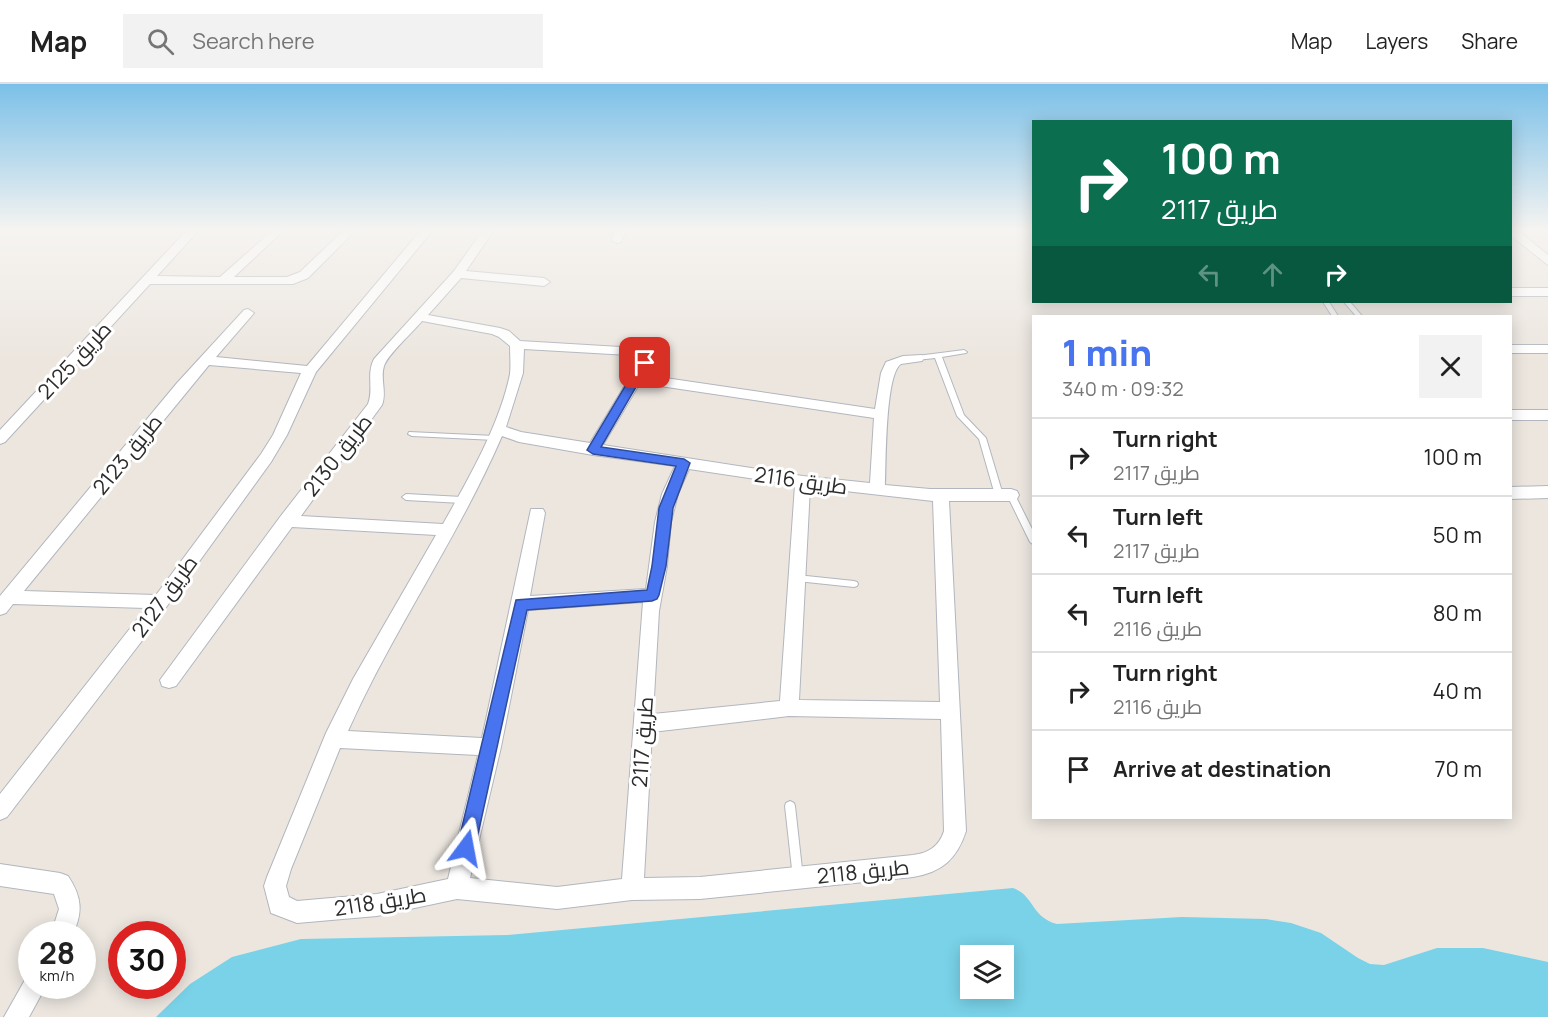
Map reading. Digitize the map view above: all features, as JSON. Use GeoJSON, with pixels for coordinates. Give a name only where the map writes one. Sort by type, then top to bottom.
{"type":"FeatureCollection","features":[{"type":"Feature","properties":{"kind":"street","name":"طريق 2125"},"geometry":{"type":"LineString","coordinates":[[0,439],[154,274]]}},
{"type":"Feature","properties":{"kind":"street"},"geometry":{"type":"LineString","coordinates":[[223,281],[231,274]]}},
{"type":"Feature","properties":{"kind":"street"},"geometry":{"type":"LineString","coordinates":[[148,280],[284,282],[300,278],[305,274]]}},
{"type":"Feature","properties":{"kind":"street","name":"طريق 2127"},"geometry":{"type":"LineString","coordinates":[[0,810],[160,602],[266,458],[280,435],[298,390],[310,370],[391,274]]}},
{"type":"Feature","properties":{"kind":"street"},"geometry":{"type":"LineString","coordinates":[[458,274],[544,282]]}},
{"type":"Feature","properties":{"kind":"street","name":"طريق 2130"},"geometry":{"type":"LineString","coordinates":[[169,680],[286,520],[375,405],[380,393],[375,372],[379,362],[458,274]]}},
{"type":"Feature","properties":{"kind":"street"},"geometry":{"type":"LineString","coordinates":[[1512,292],[1547,293]]}},
{"type":"Feature","properties":{"kind":"street","name":"طريق 2123"},"geometry":{"type":"LineString","coordinates":[[4,603],[204,360],[248,313]]}},
{"type":"Feature","properties":{"kind":"street"},"geometry":{"type":"LineString","coordinates":[[419,317],[495,331],[504,334],[517,345],[632,351],[645,359],[645,363],[593,450]]}},
{"type":"Feature","properties":{"kind":"street","name":"طريق 2118"},"geometry":{"type":"LineString","coordinates":[[517,345],[519,361],[497,434],[333,739],[278,875],[275,886],[279,905],[297,912],[377,905],[457,888],[556,898],[632,889],[700,888],[925,864],[937,860],[946,852],[955,831],[941,495]]}},
{"type":"Feature","properties":{"kind":"street"},"geometry":{"type":"LineString","coordinates":[[1512,350],[1548,349]]}},
{"type":"Feature","properties":{"kind":"street"},"geometry":{"type":"LineString","coordinates":[[877,490],[880,414],[889,367],[895,362],[917,358]]}},
{"type":"Feature","properties":{"kind":"street"},"geometry":{"type":"LineString","coordinates":[[204,360],[310,370]]}},
{"type":"Feature","properties":{"kind":"street"},"geometry":{"type":"LineString","coordinates":[[636,378],[880,414]]}},
{"type":"Feature","properties":{"kind":"street"},"geometry":{"type":"LineString","coordinates":[[1512,416],[1548,415]]}},
{"type":"Feature","properties":{"kind":"street","name":"طريق 2116"},"geometry":{"type":"LineString","coordinates":[[497,434],[802,481],[941,495],[1005,495]]}},
{"type":"Feature","properties":{"kind":"street","name":"طريق 2117"},"geometry":{"type":"LineString","coordinates":[[632,889],[652,595],[659,566],[666,508],[684,463]]}},
{"type":"Feature","properties":{"kind":"street"},"geometry":{"type":"LineString","coordinates":[[789,708],[802,481]]}},
{"type":"Feature","properties":{"kind":"street"},"geometry":{"type":"LineString","coordinates":[[1512,493],[1548,492]]}},
{"type":"Feature","properties":{"kind":"street"},"geometry":{"type":"LineString","coordinates":[[457,888],[521,604],[537,513]]}},
{"type":"Feature","properties":{"kind":"street"},"geometry":{"type":"LineString","coordinates":[[286,520],[447,530]]}},
{"type":"Feature","properties":{"kind":"street"},"geometry":{"type":"LineString","coordinates":[[521,604],[652,595]]}},
{"type":"Feature","properties":{"kind":"street","name":"طريق 2123"},"geometry":{"type":"LineString","coordinates":[[4,603],[160,602]]}},
{"type":"Feature","properties":{"kind":"street"},"geometry":{"type":"LineString","coordinates":[[644,724],[789,708],[950,711]]}},
{"type":"Feature","properties":{"kind":"street"},"geometry":{"type":"LineString","coordinates":[[333,739],[490,747]]}},
{"type":"Feature","properties":{"kind":"street"},"geometry":{"type":"LineString","coordinates":[[0,875],[60,884],[69,896],[70,914],[67,921]]}},
{"type":"Feature","properties":{"kind":"street"},"geometry":{"type":"LineString","coordinates":[[16,1017],[26,999]]}},
{"type":"Feature","properties":{"kind":"lane"},"geometry":{"type":"LineString","coordinates":[[1348,303],[1358,315]]}},
{"type":"Feature","properties":{"kind":"lane"},"geometry":{"type":"LineString","coordinates":[[917,358],[964,352]]}},
{"type":"Feature","properties":{"kind":"lane"},"geometry":{"type":"LineString","coordinates":[[938,356],[961,416],[982,438],[1005,495],[1032,539]]}},
{"type":"Feature","properties":{"kind":"lane"},"geometry":{"type":"LineString","coordinates":[[412,434],[497,434]]}},
{"type":"Feature","properties":{"kind":"lane"},"geometry":{"type":"LineString","coordinates":[[406,497],[462,500]]}},
{"type":"Feature","properties":{"kind":"lane"},"geometry":{"type":"LineString","coordinates":[[797,578],[854,584]]}},
{"type":"Feature","properties":{"kind":"lane"},"geometry":{"type":"LineString","coordinates":[[790,806],[798,878]]}},
{"type":"Feature","properties":{"kind":"water"},"geometry":{"type":"Polygon","coordinates":[[[1013,888],[1020,891],[1042,916],[1057,924],[1182,917],[1266,919],[1291,923],[1321,933],[1370,964],[1384,965],[1437,948],[1483,948],[1548,962],[1548,1017],[156,1017],[175,999],[186,999],[186,988],[190,984],[232,957],[301,939],[508,935],[1013,888]]]}},
{"type":"Feature","properties":{"kind":"route"},"geometry":{"type":"LineString","coordinates":[[466,848],[521,604],[652,595],[659,566],[666,508],[684,463],[593,450],[645,363]]}}]}
